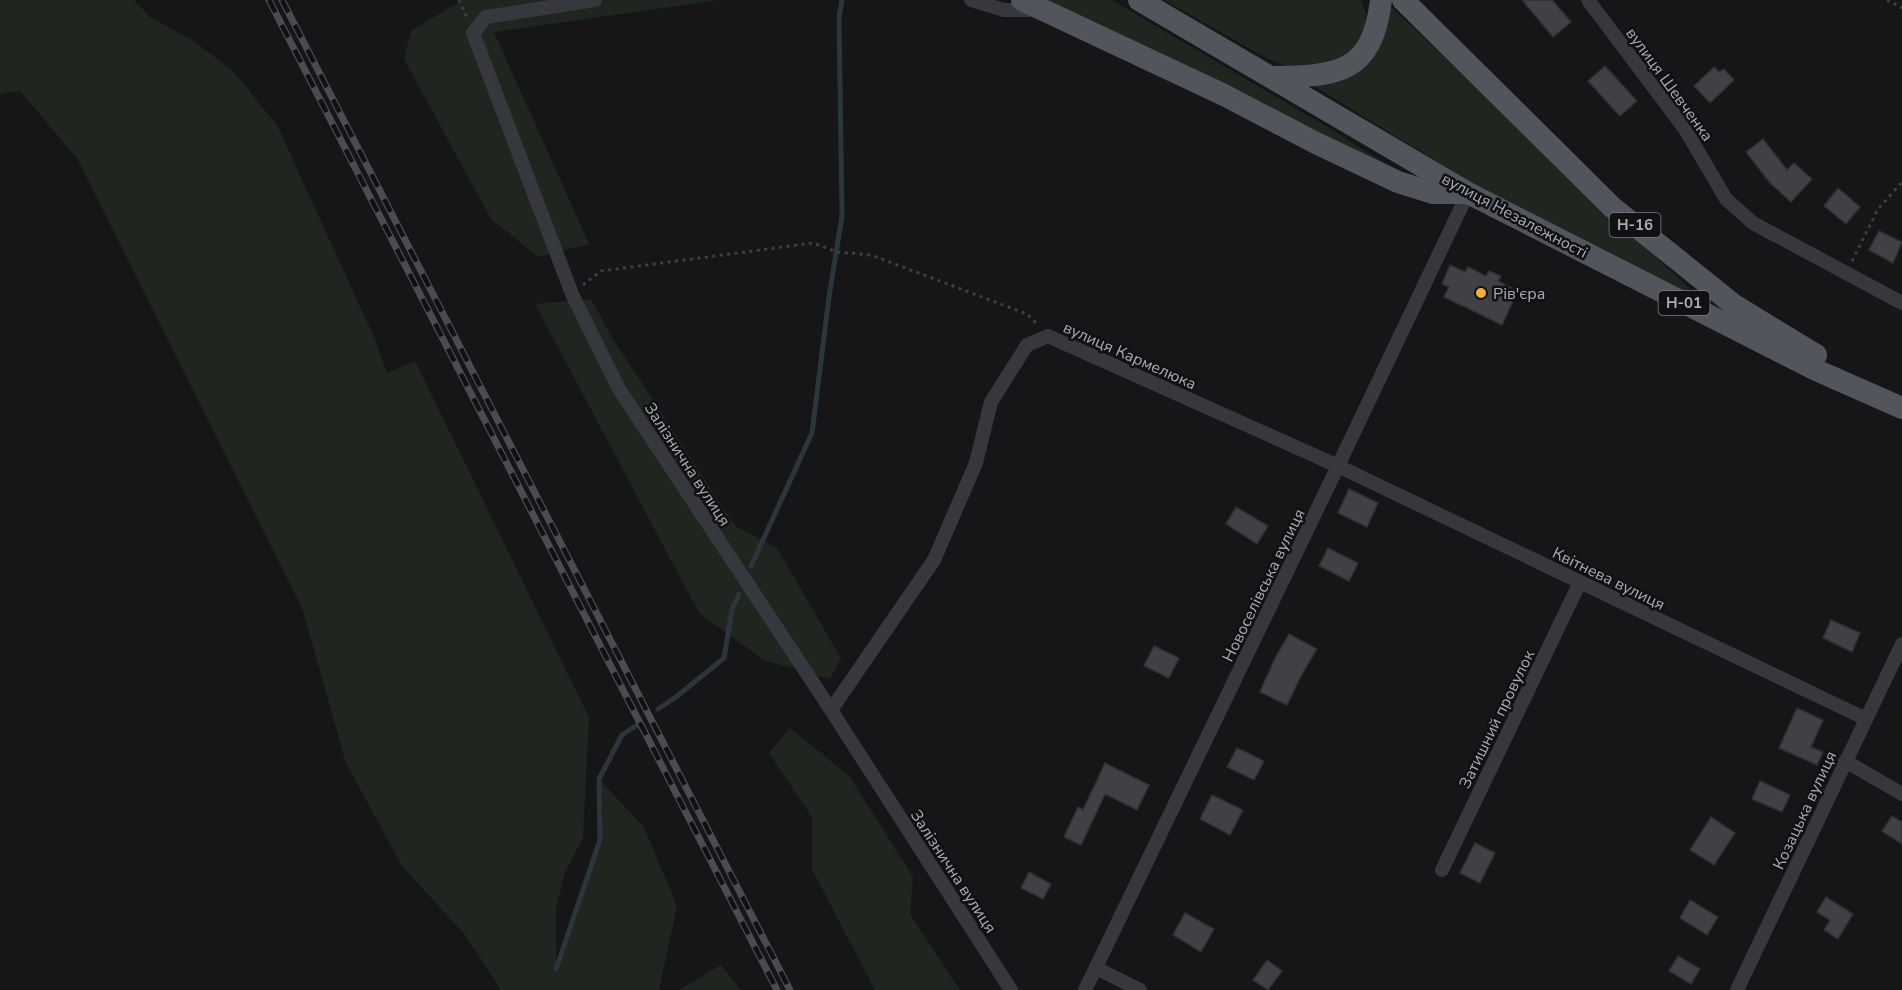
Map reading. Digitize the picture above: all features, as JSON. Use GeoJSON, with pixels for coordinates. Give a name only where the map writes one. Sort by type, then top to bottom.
{"type":"FeatureCollection","features":[{"type":"Feature","properties":{"kind":"main road"},"geometry":{"type":"LineString","coordinates":[[1022,0],[1213,90],[1398,182],[1433,192],[1468,192]]}},
{"type":"Feature","properties":{"kind":"main road","name":"вулиця Незалежності"},"geometry":{"type":"LineString","coordinates":[[1139,0],[1468,192],[1815,370],[1902,408]]}},
{"type":"Feature","properties":{"kind":"main road"},"geometry":{"type":"LineString","coordinates":[[1272,77],[1316,76],[1335,73],[1351,65],[1360,56],[1374,34],[1381,0]]}},
{"type":"Feature","properties":{"kind":"main road","name":"Н-16"},"geometry":{"type":"LineString","coordinates":[[1403,0],[1612,207],[1734,305],[1902,408]]}},
{"type":"Feature","properties":{"kind":"street","name":"Залізнична вулиця"},"geometry":{"type":"LineString","coordinates":[[595,0],[486,17],[474,33],[572,294],[619,389],[831,710],[1011,990]]}},
{"type":"Feature","properties":{"kind":"street"},"geometry":{"type":"LineString","coordinates":[[971,0],[1004,10],[1044,10]]}},
{"type":"Feature","properties":{"kind":"street","name":"вулиця Шевченка"},"geometry":{"type":"LineString","coordinates":[[1588,0],[1685,129],[1726,199],[1753,223],[1902,303]]}},
{"type":"Feature","properties":{"kind":"street","name":"Новоселівська вулиця"},"geometry":{"type":"LineString","coordinates":[[1085,990],[1468,192]]}},
{"type":"Feature","properties":{"kind":"street","name":"вулиця Кармелюка"},"geometry":{"type":"LineString","coordinates":[[831,710],[934,560],[976,463],[991,402],[1027,345],[1048,336],[1338,466]]}},
{"type":"Feature","properties":{"kind":"street","name":"Квітнева вулиця"},"geometry":{"type":"LineString","coordinates":[[1338,466],[1866,719]]}},
{"type":"Feature","properties":{"kind":"street","name":"Затишний провулок"},"geometry":{"type":"LineString","coordinates":[[1442,870],[1580,582]]}},
{"type":"Feature","properties":{"kind":"street","name":"Козацька вулиця"},"geometry":{"type":"LineString","coordinates":[[1737,990],[1902,644]]}},
{"type":"Feature","properties":{"kind":"street"},"geometry":{"type":"LineString","coordinates":[[1845,761],[1902,794]]}},
{"type":"Feature","properties":{"kind":"street"},"geometry":{"type":"LineString","coordinates":[[1096,968],[1140,990]]}},
{"type":"Feature","properties":{"kind":"path"},"geometry":{"type":"LineString","coordinates":[[1887,0],[1902,8]]}},
{"type":"Feature","properties":{"kind":"path"},"geometry":{"type":"LineString","coordinates":[[1846,273],[1878,209],[1902,182]]}},
{"type":"Feature","properties":{"kind":"path"},"geometry":{"type":"LineString","coordinates":[[572,294],[601,270],[813,243],[837,252],[871,255],[1027,314],[1048,336]]}},
{"type":"Feature","properties":{"kind":"shaded area"},"geometry":{"type":"Polygon","coordinates":[[[0,0],[134,0],[150,17],[194,41],[234,72],[277,125],[374,337],[387,373],[415,361],[589,717],[583,838],[565,872],[556,908],[556,967],[600,840],[599,779],[644,827],[677,906],[659,990],[501,990],[465,935],[402,866],[346,763],[302,608],[77,158],[20,91],[0,94],[0,0]]]}},
{"type":"Feature","properties":{"kind":"shaded area"},"geometry":{"type":"Polygon","coordinates":[[[462,0],[719,0],[494,32],[589,244],[538,257],[491,219],[404,59],[411,31],[462,0]]]}},
{"type":"Feature","properties":{"kind":"shaded area"},"geometry":{"type":"Polygon","coordinates":[[[1047,0],[1112,0],[1329,128],[1416,183],[1047,0]]]}},
{"type":"Feature","properties":{"kind":"shaded area"},"geometry":{"type":"Polygon","coordinates":[[[1164,0],[1361,0],[1366,12],[1365,34],[1353,53],[1338,62],[1296,69],[1268,59],[1164,0]]]}},
{"type":"Feature","properties":{"kind":"shaded area"},"geometry":{"type":"Polygon","coordinates":[[[1387,3],[1711,309],[1480,188],[1304,80],[1331,83],[1387,3]]]}},
{"type":"Feature","properties":{"kind":"shaded area"},"geometry":{"type":"Polygon","coordinates":[[[591,299],[613,339],[735,526],[777,548],[841,658],[830,679],[764,660],[699,613],[535,304],[591,299]]]}},
{"type":"Feature","properties":{"kind":"shaded area"},"geometry":{"type":"Polygon","coordinates":[[[790,728],[850,777],[913,877],[910,914],[960,990],[875,990],[812,869],[812,817],[769,753],[790,728]]]}},
{"type":"Feature","properties":{"kind":"shaded area"},"geometry":{"type":"Polygon","coordinates":[[[721,965],[741,990],[679,990],[721,965]]]}},
{"type":"Feature","properties":{"kind":"building"},"geometry":{"type":"Polygon","coordinates":[[[1522,0],[1552,0],[1571,22],[1553,37],[1522,0]]]}},
{"type":"Feature","properties":{"kind":"building"},"geometry":{"type":"Polygon","coordinates":[[[1605,66],[1637,101],[1620,116],[1588,81],[1605,66]]]}},
{"type":"Feature","properties":{"kind":"building"},"geometry":{"type":"Polygon","coordinates":[[[1714,67],[1719,72],[1724,69],[1734,80],[1710,103],[1694,86],[1714,67]]]}},
{"type":"Feature","properties":{"kind":"building"},"geometry":{"type":"Polygon","coordinates":[[[1763,139],[1787,170],[1794,163],[1812,179],[1791,202],[1771,184],[1746,152],[1763,139]]]}},
{"type":"Feature","properties":{"kind":"building"},"geometry":{"type":"Polygon","coordinates":[[[1838,188],[1860,207],[1846,224],[1824,206],[1838,188]]]}},
{"type":"Feature","properties":{"kind":"building"},"geometry":{"type":"Polygon","coordinates":[[[1879,231],[1902,242],[1893,263],[1869,250],[1879,231]]]}},
{"type":"Feature","properties":{"kind":"building","name":"Рів'єра"},"geometry":{"type":"Polygon","coordinates":[[[1450,265],[1465,272],[1468,267],[1486,276],[1489,271],[1501,276],[1498,281],[1516,290],[1502,325],[1444,297],[1449,287],[1442,284],[1450,265]]]}},
{"type":"Feature","properties":{"kind":"building"},"geometry":{"type":"Polygon","coordinates":[[[1349,489],[1378,503],[1367,527],[1338,513],[1349,489]]]}},
{"type":"Feature","properties":{"kind":"building"},"geometry":{"type":"Polygon","coordinates":[[[1236,507],[1268,526],[1257,544],[1226,524],[1236,507]]]}},
{"type":"Feature","properties":{"kind":"building"},"geometry":{"type":"Polygon","coordinates":[[[1328,548],[1358,563],[1349,581],[1319,566],[1328,548]]]}},
{"type":"Feature","properties":{"kind":"building"},"geometry":{"type":"Polygon","coordinates":[[[1831,620],[1860,633],[1852,652],[1823,638],[1831,620]]]}},
{"type":"Feature","properties":{"kind":"building"},"geometry":{"type":"Polygon","coordinates":[[[1289,634],[1317,649],[1287,705],[1260,692],[1289,634]]]}},
{"type":"Feature","properties":{"kind":"building"},"geometry":{"type":"Polygon","coordinates":[[[1154,646],[1179,658],[1169,678],[1144,666],[1154,646]]]}},
{"type":"Feature","properties":{"kind":"building"},"geometry":{"type":"Polygon","coordinates":[[[1797,708],[1823,720],[1811,747],[1823,752],[1817,765],[1779,748],[1797,708]]]}},
{"type":"Feature","properties":{"kind":"building"},"geometry":{"type":"Polygon","coordinates":[[[1237,748],[1264,761],[1254,780],[1227,767],[1237,748]]]}},
{"type":"Feature","properties":{"kind":"building"},"geometry":{"type":"Polygon","coordinates":[[[1105,763],[1149,785],[1137,810],[1105,794],[1081,845],[1064,837],[1078,807],[1083,810],[1105,763]]]}},
{"type":"Feature","properties":{"kind":"building"},"geometry":{"type":"Polygon","coordinates":[[[1760,781],[1790,795],[1782,812],[1752,799],[1760,781]]]}},
{"type":"Feature","properties":{"kind":"building"},"geometry":{"type":"Polygon","coordinates":[[[1212,795],[1243,810],[1230,835],[1200,819],[1212,795]]]}},
{"type":"Feature","properties":{"kind":"building"},"geometry":{"type":"Polygon","coordinates":[[[1892,816],[1902,822],[1902,844],[1882,831],[1892,816]]]}},
{"type":"Feature","properties":{"kind":"building"},"geometry":{"type":"Polygon","coordinates":[[[1711,817],[1735,833],[1714,865],[1690,850],[1711,817]]]}},
{"type":"Feature","properties":{"kind":"building"},"geometry":{"type":"Polygon","coordinates":[[[1475,843],[1495,853],[1480,883],[1460,873],[1475,843]]]}},
{"type":"Feature","properties":{"kind":"building"},"geometry":{"type":"Polygon","coordinates":[[[1029,872],[1051,884],[1043,899],[1021,888],[1029,872]]]}},
{"type":"Feature","properties":{"kind":"building"},"geometry":{"type":"Polygon","coordinates":[[[1826,897],[1853,914],[1838,939],[1824,930],[1830,920],[1817,912],[1826,897]]]}},
{"type":"Feature","properties":{"kind":"building"},"geometry":{"type":"Polygon","coordinates":[[[1690,900],[1718,917],[1707,935],[1680,918],[1690,900]]]}},
{"type":"Feature","properties":{"kind":"building"},"geometry":{"type":"Polygon","coordinates":[[[1185,913],[1214,929],[1201,952],[1173,935],[1185,913]]]}},
{"type":"Feature","properties":{"kind":"building"},"geometry":{"type":"Polygon","coordinates":[[[1678,956],[1700,969],[1691,984],[1669,971],[1678,956]]]}},
{"type":"Feature","properties":{"kind":"building"},"geometry":{"type":"Polygon","coordinates":[[[1267,960],[1282,971],[1268,990],[1253,980],[1267,960]]]}},
{"type":"Feature","properties":{"kind":"waterway"},"geometry":{"type":"LineString","coordinates":[[751,566],[812,433],[842,216],[839,17],[842,0]]}},
{"type":"Feature","properties":{"kind":"waterway"},"geometry":{"type":"LineString","coordinates":[[658,709],[724,658],[732,609],[739,594]]}},
{"type":"Feature","properties":{"kind":"waterway"},"geometry":{"type":"LineString","coordinates":[[556,969],[600,840],[599,779],[622,735],[640,723]]}},
{"type":"Feature","properties":{"kind":"railway"},"geometry":{"type":"LineString","coordinates":[[269,0],[777,990]]}},
{"type":"Feature","properties":{"kind":"railway"},"geometry":{"type":"LineString","coordinates":[[282,0],[790,990]]}},
{"type":"Feature","properties":{"kind":"place","name":"Рів'єра"},"geometry":{"type":"Point","coordinates":[1481,293]}}]}
